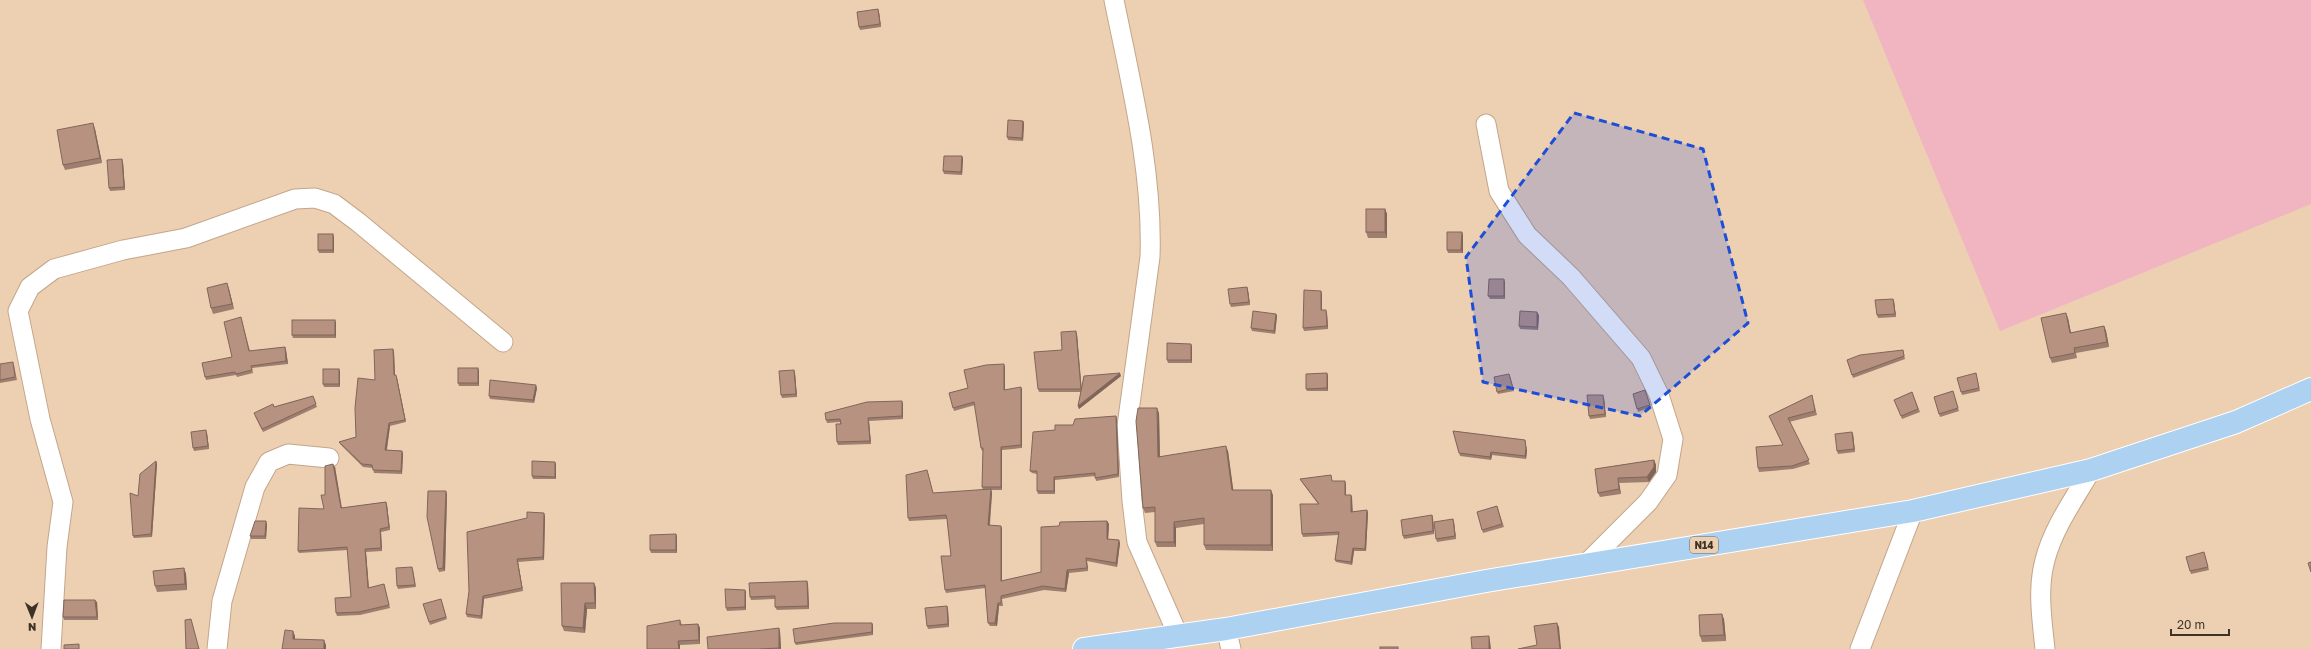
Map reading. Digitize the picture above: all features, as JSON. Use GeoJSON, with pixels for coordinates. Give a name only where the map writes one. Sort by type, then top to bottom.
{"type":"FeatureCollection","features":[{"type":"Feature","properties":{"kind":"main road","name":"N14"},"geometry":{"type":"LineString","coordinates":[[1084,649],[1152,644],[1178,635],[1228,639],[1486,580],[1913,511],[2091,470],[2236,422],[2311,388]]}},
{"type":"Feature","properties":{"kind":"street"},"geometry":{"type":"LineString","coordinates":[[1114,0],[1140,130],[1151,232],[1150,257],[1127,426],[1132,501],[1137,542],[1178,635]]}},
{"type":"Feature","properties":{"kind":"street"},"geometry":{"type":"LineString","coordinates":[[1486,124],[1499,191],[1526,235],[1571,278],[1641,358],[1659,396],[1673,439],[1667,475],[1648,502],[1586,564]]}},
{"type":"Feature","properties":{"kind":"street"},"geometry":{"type":"LineString","coordinates":[[51,649],[57,547],[63,502],[40,419],[18,311],[30,287],[54,269],[123,250],[186,238],[295,199],[315,198],[334,204],[358,222],[503,342]]}},
{"type":"Feature","properties":{"kind":"street"},"geometry":{"type":"LineString","coordinates":[[217,649],[222,601],[255,487],[269,462],[288,454],[328,458]]}},
{"type":"Feature","properties":{"kind":"street"},"geometry":{"type":"LineString","coordinates":[[2045,649],[2040,600],[2044,560],[2060,523],[2091,470]]}},
{"type":"Feature","properties":{"kind":"street"},"geometry":{"type":"LineString","coordinates":[[1860,649],[1913,511]]}},
{"type":"Feature","properties":{"kind":"highlighted area"},"geometry":{"type":"Polygon","coordinates":[[[1574,113],[1703,149],[1748,323],[1640,416],[1483,382],[1466,257],[1574,113]]]}},
{"type":"Feature","properties":{"kind":"shaded area"},"geometry":{"type":"Polygon","coordinates":[[[1863,0],[2311,0],[2311,204],[2000,331],[1863,0]]]}},
{"type":"Feature","properties":{"kind":"building"},"geometry":{"type":"Polygon","coordinates":[[[878,9],[880,24],[859,27],[857,12],[878,9]]]}},
{"type":"Feature","properties":{"kind":"building"},"geometry":{"type":"Polygon","coordinates":[[[1008,120],[1023,121],[1022,138],[1007,137],[1008,120]]]}},
{"type":"Feature","properties":{"kind":"building"},"geometry":{"type":"Polygon","coordinates":[[[93,123],[100,158],[63,165],[57,130],[93,123]]]}},
{"type":"Feature","properties":{"kind":"building"},"geometry":{"type":"Polygon","coordinates":[[[944,156],[962,156],[961,172],[943,171],[944,156]]]}},
{"type":"Feature","properties":{"kind":"building"},"geometry":{"type":"Polygon","coordinates":[[[122,159],[124,187],[109,188],[107,160],[122,159]]]}},
{"type":"Feature","properties":{"kind":"building"},"geometry":{"type":"Polygon","coordinates":[[[1366,209],[1385,209],[1385,232],[1366,232],[1366,209]]]}},
{"type":"Feature","properties":{"kind":"building"},"geometry":{"type":"Polygon","coordinates":[[[1447,232],[1462,232],[1461,250],[1447,250],[1447,232]]]}},
{"type":"Feature","properties":{"kind":"building"},"geometry":{"type":"Polygon","coordinates":[[[318,234],[333,234],[333,250],[318,250],[318,234]]]}},
{"type":"Feature","properties":{"kind":"building"},"geometry":{"type":"Polygon","coordinates":[[[1489,279],[1504,279],[1504,296],[1488,296],[1489,279]]]}},
{"type":"Feature","properties":{"kind":"building"},"geometry":{"type":"Polygon","coordinates":[[[227,283],[232,304],[211,308],[207,288],[227,283]]]}},
{"type":"Feature","properties":{"kind":"building"},"geometry":{"type":"Polygon","coordinates":[[[1247,287],[1249,302],[1230,304],[1228,289],[1247,287]]]}},
{"type":"Feature","properties":{"kind":"building"},"geometry":{"type":"Polygon","coordinates":[[[1304,290],[1321,291],[1321,310],[1326,310],[1327,326],[1303,328],[1304,290]]]}},
{"type":"Feature","properties":{"kind":"building"},"geometry":{"type":"Polygon","coordinates":[[[1893,299],[1895,314],[1877,315],[1875,300],[1893,299]]]}},
{"type":"Feature","properties":{"kind":"building"},"geometry":{"type":"Polygon","coordinates":[[[1253,311],[1276,314],[1274,331],[1251,328],[1253,311]]]}},
{"type":"Feature","properties":{"kind":"building"},"geometry":{"type":"Polygon","coordinates":[[[1520,311],[1537,312],[1537,327],[1519,326],[1520,311]]]}},
{"type":"Feature","properties":{"kind":"building"},"geometry":{"type":"Polygon","coordinates":[[[2066,313],[2070,333],[2104,326],[2107,342],[2074,348],[2075,353],[2050,358],[2041,318],[2066,313]]]}},
{"type":"Feature","properties":{"kind":"building"},"geometry":{"type":"Polygon","coordinates":[[[241,317],[249,351],[285,347],[286,361],[251,366],[252,370],[236,374],[235,372],[205,377],[202,363],[232,357],[224,322],[241,317]]]}},
{"type":"Feature","properties":{"kind":"building"},"geometry":{"type":"Polygon","coordinates":[[[292,320],[335,320],[335,335],[292,335],[292,320]]]}},
{"type":"Feature","properties":{"kind":"building"},"geometry":{"type":"Polygon","coordinates":[[[1076,331],[1081,389],[1038,389],[1034,352],[1062,350],[1061,332],[1076,331]]]}},
{"type":"Feature","properties":{"kind":"building"},"geometry":{"type":"Polygon","coordinates":[[[1167,343],[1191,344],[1191,360],[1167,360],[1167,343]]]}},
{"type":"Feature","properties":{"kind":"building"},"geometry":{"type":"Polygon","coordinates":[[[393,349],[394,375],[396,375],[405,420],[389,423],[385,450],[402,451],[401,471],[373,470],[372,465],[362,464],[339,442],[356,437],[355,408],[358,378],[375,380],[374,350],[393,349]]]}},
{"type":"Feature","properties":{"kind":"building"},"geometry":{"type":"Polygon","coordinates":[[[1903,350],[1904,356],[1852,375],[1847,360],[1860,355],[1903,350]]]}},
{"type":"Feature","properties":{"kind":"building"},"geometry":{"type":"Polygon","coordinates":[[[13,362],[15,377],[0,380],[0,364],[13,362]]]}},
{"type":"Feature","properties":{"kind":"building"},"geometry":{"type":"Polygon","coordinates":[[[1004,364],[1004,390],[1021,387],[1021,445],[1001,447],[1001,487],[982,487],[983,448],[981,448],[974,402],[953,408],[949,393],[968,388],[964,370],[986,365],[1004,364]]]}},
{"type":"Feature","properties":{"kind":"building"},"geometry":{"type":"Polygon","coordinates":[[[458,368],[478,368],[478,383],[458,383],[458,368]]]}},
{"type":"Feature","properties":{"kind":"building"},"geometry":{"type":"Polygon","coordinates":[[[323,369],[339,369],[339,384],[323,384],[323,369]]]}},
{"type":"Feature","properties":{"kind":"building"},"geometry":{"type":"Polygon","coordinates":[[[794,370],[796,394],[781,395],[779,371],[794,370]]]}},
{"type":"Feature","properties":{"kind":"building"},"geometry":{"type":"Polygon","coordinates":[[[1120,373],[1078,406],[1084,376],[1120,373]]]}},
{"type":"Feature","properties":{"kind":"building"},"geometry":{"type":"Polygon","coordinates":[[[1327,373],[1327,388],[1306,389],[1306,374],[1327,373]]]}},
{"type":"Feature","properties":{"kind":"building"},"geometry":{"type":"Polygon","coordinates":[[[1976,373],[1979,388],[1961,392],[1957,378],[1976,373]]]}},
{"type":"Feature","properties":{"kind":"building"},"geometry":{"type":"Polygon","coordinates":[[[1509,374],[1513,388],[1497,392],[1494,377],[1509,374]]]}},
{"type":"Feature","properties":{"kind":"building"},"geometry":{"type":"Polygon","coordinates":[[[490,380],[536,385],[533,400],[489,396],[490,380]]]}},
{"type":"Feature","properties":{"kind":"building"},"geometry":{"type":"Polygon","coordinates":[[[1645,390],[1650,405],[1637,409],[1633,394],[1645,390]]]}},
{"type":"Feature","properties":{"kind":"building"},"geometry":{"type":"Polygon","coordinates":[[[1953,391],[1958,408],[1939,414],[1934,397],[1953,391]]]}},
{"type":"Feature","properties":{"kind":"building"},"geometry":{"type":"Polygon","coordinates":[[[1912,392],[1918,409],[1901,416],[1894,400],[1912,392]]]}},
{"type":"Feature","properties":{"kind":"building"},"geometry":{"type":"Polygon","coordinates":[[[1587,395],[1603,395],[1605,414],[1589,416],[1587,395]]]}},
{"type":"Feature","properties":{"kind":"building"},"geometry":{"type":"Polygon","coordinates":[[[1812,395],[1815,411],[1788,418],[1809,460],[1792,466],[1758,468],[1756,447],[1783,445],[1769,416],[1812,395]]]}},
{"type":"Feature","properties":{"kind":"building"},"geometry":{"type":"Polygon","coordinates":[[[313,396],[316,404],[262,429],[254,413],[273,404],[274,407],[313,396]]]}},
{"type":"Feature","properties":{"kind":"building"},"geometry":{"type":"Polygon","coordinates":[[[902,401],[902,416],[868,418],[870,441],[837,442],[836,424],[841,424],[840,419],[826,420],[825,413],[867,402],[902,401]]]}},
{"type":"Feature","properties":{"kind":"building"},"geometry":{"type":"Polygon","coordinates":[[[1138,408],[1157,408],[1158,457],[1226,446],[1232,490],[1271,490],[1271,545],[1204,545],[1204,518],[1174,522],[1174,542],[1155,542],[1155,507],[1143,508],[1136,421],[1138,408]]]}},
{"type":"Feature","properties":{"kind":"building"},"geometry":{"type":"Polygon","coordinates":[[[1116,416],[1118,474],[1095,478],[1095,473],[1054,477],[1054,491],[1037,491],[1037,471],[1030,471],[1033,432],[1055,430],[1055,425],[1073,425],[1075,419],[1116,416]]]}},
{"type":"Feature","properties":{"kind":"building"},"geometry":{"type":"Polygon","coordinates":[[[206,430],[208,446],[193,448],[191,432],[206,430]]]}},
{"type":"Feature","properties":{"kind":"building"},"geometry":{"type":"Polygon","coordinates":[[[1453,431],[1525,440],[1525,456],[1491,452],[1490,457],[1459,453],[1453,431]]]}},
{"type":"Feature","properties":{"kind":"building"},"geometry":{"type":"Polygon","coordinates":[[[1852,432],[1854,449],[1837,451],[1835,434],[1852,432]]]}},
{"type":"Feature","properties":{"kind":"building"},"geometry":{"type":"Polygon","coordinates":[[[1654,460],[1654,467],[1647,477],[1618,478],[1619,489],[1598,493],[1595,469],[1654,460]]]}},
{"type":"Feature","properties":{"kind":"building"},"geometry":{"type":"Polygon","coordinates":[[[156,461],[151,534],[133,536],[130,493],[138,496],[140,474],[156,461]]]}},
{"type":"Feature","properties":{"kind":"building"},"geometry":{"type":"Polygon","coordinates":[[[532,461],[555,462],[555,477],[532,476],[532,461]]]}},
{"type":"Feature","properties":{"kind":"building"},"geometry":{"type":"Polygon","coordinates":[[[333,464],[341,508],[386,502],[389,527],[380,529],[381,548],[365,549],[368,588],[384,584],[389,605],[359,612],[336,613],[335,598],[351,597],[347,547],[298,551],[299,508],[324,509],[321,495],[325,495],[325,466],[333,464]]]}},
{"type":"Feature","properties":{"kind":"building"},"geometry":{"type":"Polygon","coordinates":[[[927,470],[933,493],[991,489],[988,525],[1001,526],[1001,581],[1041,572],[1041,527],[1059,526],[1060,522],[1107,521],[1107,539],[1119,540],[1116,563],[1086,558],[1087,568],[1067,570],[1065,589],[1043,586],[1001,596],[1001,603],[998,603],[995,623],[988,623],[985,585],[945,590],[941,556],[951,556],[946,515],[908,518],[906,475],[927,470]]]}},
{"type":"Feature","properties":{"kind":"building"},"geometry":{"type":"Polygon","coordinates":[[[1331,475],[1332,481],[1345,481],[1345,495],[1351,495],[1351,512],[1367,510],[1365,549],[1353,548],[1351,562],[1335,560],[1339,532],[1302,534],[1300,504],[1319,504],[1300,479],[1331,475]]]}},
{"type":"Feature","properties":{"kind":"building"},"geometry":{"type":"Polygon","coordinates":[[[428,491],[446,491],[443,568],[438,569],[427,517],[428,491]]]}},
{"type":"Feature","properties":{"kind":"building"},"geometry":{"type":"Polygon","coordinates":[[[1497,506],[1502,524],[1482,530],[1477,512],[1497,506]]]}},
{"type":"Feature","properties":{"kind":"building"},"geometry":{"type":"Polygon","coordinates":[[[527,512],[544,513],[543,557],[517,559],[522,588],[483,596],[481,616],[466,614],[469,591],[467,532],[527,518],[527,512]]]}},
{"type":"Feature","properties":{"kind":"building"},"geometry":{"type":"Polygon","coordinates":[[[1432,515],[1433,531],[1403,536],[1401,520],[1432,515]]]}},
{"type":"Feature","properties":{"kind":"building"},"geometry":{"type":"Polygon","coordinates":[[[1453,519],[1455,536],[1436,539],[1434,522],[1453,519]]]}},
{"type":"Feature","properties":{"kind":"building"},"geometry":{"type":"Polygon","coordinates":[[[255,521],[266,521],[265,536],[250,536],[255,521]]]}},
{"type":"Feature","properties":{"kind":"building"},"geometry":{"type":"Polygon","coordinates":[[[676,534],[676,550],[650,550],[650,535],[676,534]]]}},
{"type":"Feature","properties":{"kind":"building"},"geometry":{"type":"Polygon","coordinates":[[[2204,552],[2208,567],[2190,571],[2186,557],[2204,552]]]}},
{"type":"Feature","properties":{"kind":"building"},"geometry":{"type":"Polygon","coordinates":[[[2311,562],[2311,572],[2308,563],[2311,562]]]}},
{"type":"Feature","properties":{"kind":"building"},"geometry":{"type":"Polygon","coordinates":[[[412,567],[415,585],[397,586],[396,568],[412,567]]]}},
{"type":"Feature","properties":{"kind":"building"},"geometry":{"type":"Polygon","coordinates":[[[184,568],[185,584],[155,586],[153,571],[184,568]]]}},
{"type":"Feature","properties":{"kind":"building"},"geometry":{"type":"Polygon","coordinates":[[[807,581],[808,606],[775,607],[775,596],[750,597],[749,583],[807,581]]]}},
{"type":"Feature","properties":{"kind":"building"},"geometry":{"type":"Polygon","coordinates":[[[561,583],[594,583],[595,603],[585,603],[583,628],[562,626],[561,583]]]}},
{"type":"Feature","properties":{"kind":"building"},"geometry":{"type":"Polygon","coordinates":[[[725,589],[745,590],[745,607],[726,608],[725,589]]]}},
{"type":"Feature","properties":{"kind":"building"},"geometry":{"type":"Polygon","coordinates":[[[441,599],[446,617],[429,622],[423,604],[441,599]]]}},
{"type":"Feature","properties":{"kind":"building"},"geometry":{"type":"Polygon","coordinates":[[[64,600],[95,600],[97,617],[63,617],[64,600]]]}},
{"type":"Feature","properties":{"kind":"building"},"geometry":{"type":"Polygon","coordinates":[[[947,606],[948,624],[927,626],[925,608],[947,606]]]}},
{"type":"Feature","properties":{"kind":"building"},"geometry":{"type":"Polygon","coordinates":[[[1722,614],[1724,635],[1700,636],[1699,615],[1722,614]]]}},
{"type":"Feature","properties":{"kind":"building"},"geometry":{"type":"Polygon","coordinates":[[[191,619],[199,649],[186,649],[185,620],[191,619]]]}},
{"type":"Feature","properties":{"kind":"building"},"geometry":{"type":"Polygon","coordinates":[[[680,620],[680,625],[698,624],[699,640],[678,641],[679,649],[647,649],[647,626],[680,620]]]}},
{"type":"Feature","properties":{"kind":"building"},"geometry":{"type":"Polygon","coordinates":[[[834,623],[872,623],[872,632],[795,643],[793,629],[834,623]]]}},
{"type":"Feature","properties":{"kind":"building"},"geometry":{"type":"Polygon","coordinates":[[[1557,623],[1560,649],[1518,649],[1537,645],[1534,626],[1557,623]]]}},
{"type":"Feature","properties":{"kind":"building"},"geometry":{"type":"Polygon","coordinates":[[[779,628],[779,648],[708,649],[707,637],[779,628]]]}},
{"type":"Feature","properties":{"kind":"building"},"geometry":{"type":"Polygon","coordinates":[[[285,630],[293,631],[293,639],[324,640],[324,649],[282,649],[285,630]]]}},
{"type":"Feature","properties":{"kind":"building"},"geometry":{"type":"Polygon","coordinates":[[[1489,636],[1489,649],[1472,649],[1471,637],[1489,636]]]}},
{"type":"Feature","properties":{"kind":"building"},"geometry":{"type":"Polygon","coordinates":[[[79,644],[79,649],[64,649],[64,645],[79,644]]]}},
{"type":"Feature","properties":{"kind":"building"},"geometry":{"type":"Polygon","coordinates":[[[1380,647],[1398,647],[1398,649],[1380,649],[1380,647]]]}}]}
